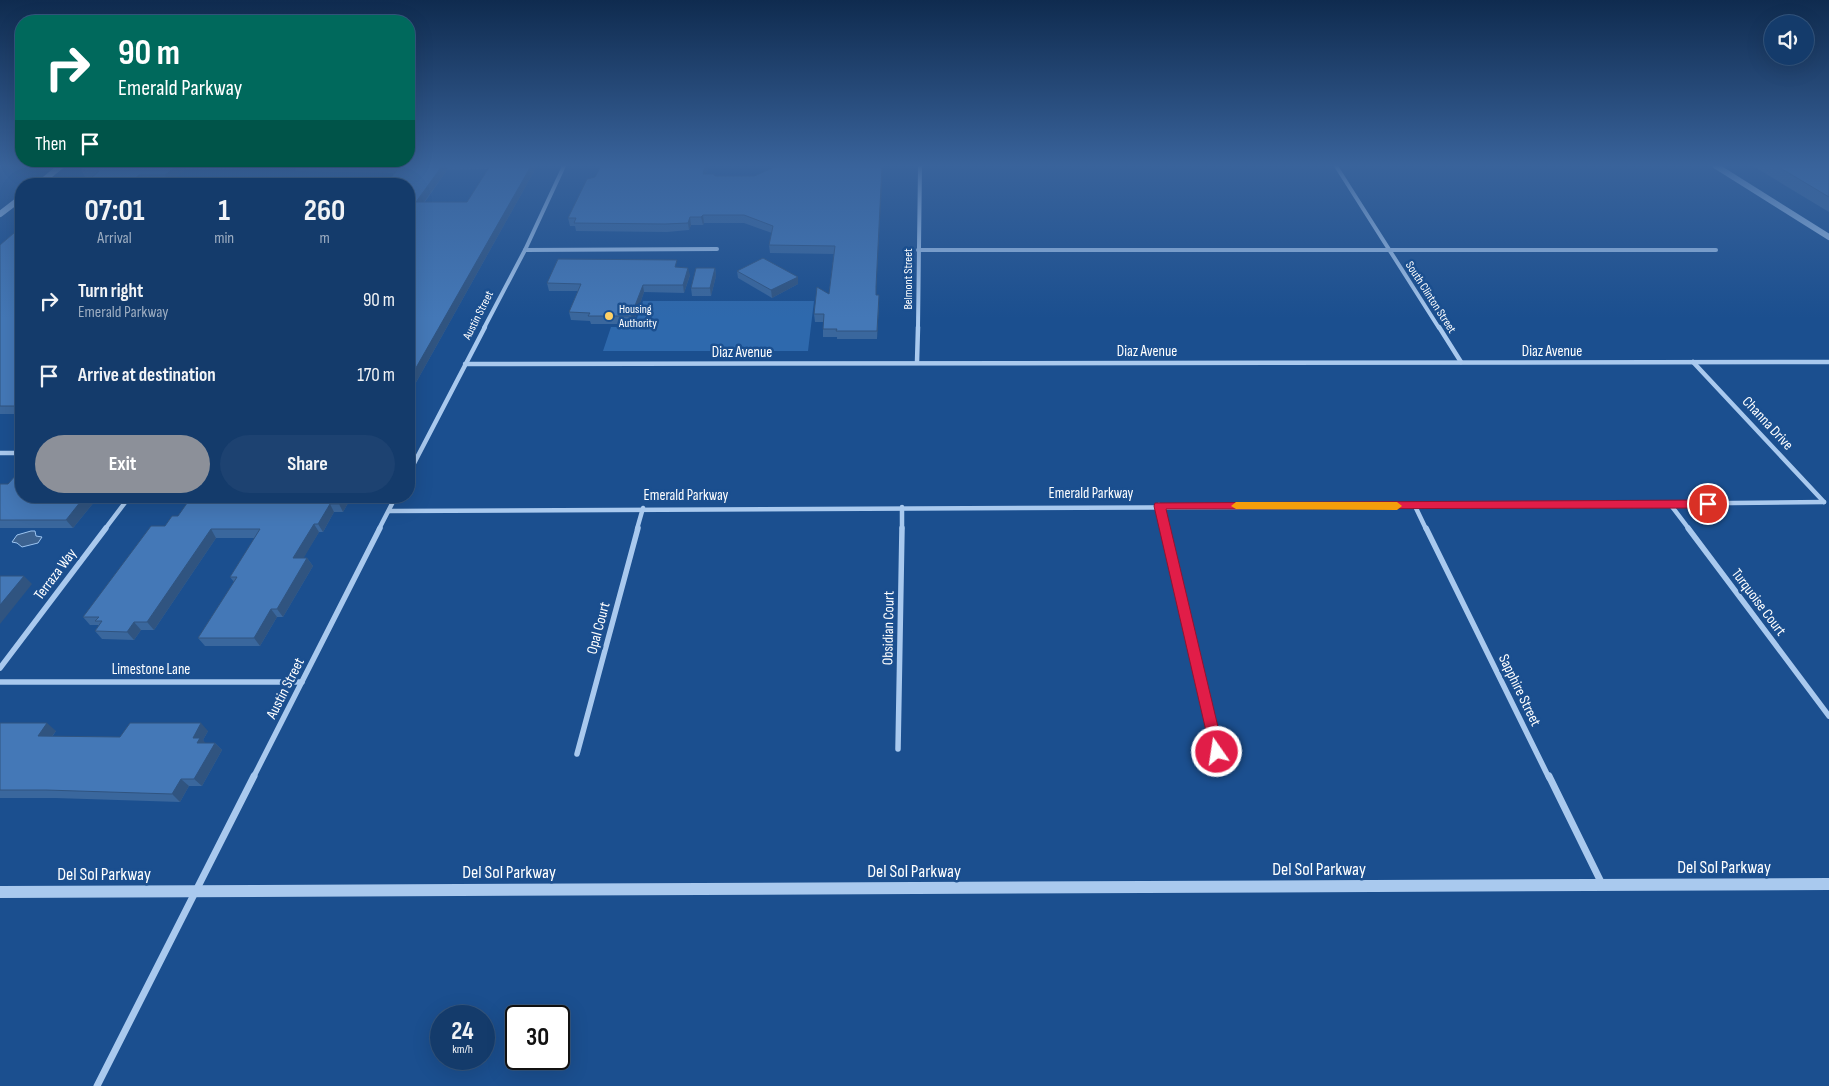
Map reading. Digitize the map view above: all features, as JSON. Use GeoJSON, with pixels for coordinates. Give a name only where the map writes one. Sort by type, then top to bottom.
{"type":"FeatureCollection","features":[{"type":"Feature","properties":{"kind":"street","name":"Austin Street"},"geometry":{"type":"LineString","coordinates":[[415,461],[540,217]]}},
{"type":"Feature","properties":{"kind":"street","name":"Belmont Street"},"geometry":{"type":"LineString","coordinates":[[917,362],[919,217]]}},
{"type":"Feature","properties":{"kind":"street","name":"South Clinton Street"},"geometry":{"type":"LineString","coordinates":[[1369,217],[1461,362]]}},
{"type":"Feature","properties":{"kind":"street"},"geometry":{"type":"LineString","coordinates":[[1797,217],[1829,237]]}},
{"type":"Feature","properties":{"kind":"street"},"geometry":{"type":"LineString","coordinates":[[525,250],[717,249]]}},
{"type":"Feature","properties":{"kind":"street"},"geometry":{"type":"LineString","coordinates":[[918,250],[1716,250]]}},
{"type":"Feature","properties":{"kind":"street","name":"Channa Drive"},"geometry":{"type":"LineString","coordinates":[[1693,362],[1824,502]]}},
{"type":"Feature","properties":{"kind":"street","name":"Diaz Avenue"},"geometry":{"type":"LineString","coordinates":[[465,364],[1829,362]]}},
{"type":"Feature","properties":{"kind":"street"},"geometry":{"type":"LineString","coordinates":[[0,453],[15,453]]}},
{"type":"Feature","properties":{"kind":"street","name":"Emerald Parkway"},"geometry":{"type":"LineString","coordinates":[[389,511],[1824,502]]}},
{"type":"Feature","properties":{"kind":"street","name":"Terraza Way"},"geometry":{"type":"LineString","coordinates":[[0,668],[125,503]]}},
{"type":"Feature","properties":{"kind":"street","name":"Austin Street"},"geometry":{"type":"LineString","coordinates":[[97,1086],[393,503]]}},
{"type":"Feature","properties":{"kind":"street","name":"Turquoise Court"},"geometry":{"type":"LineString","coordinates":[[1670,504],[1829,716]]}},
{"type":"Feature","properties":{"kind":"street"},"geometry":{"type":"LineString","coordinates":[[1159,506],[1217,752]]}},
{"type":"Feature","properties":{"kind":"street","name":"Sapphire Street"},"geometry":{"type":"LineString","coordinates":[[1415,506],[1602,885]]}},
{"type":"Feature","properties":{"kind":"street","name":"Obsidian Court"},"geometry":{"type":"LineString","coordinates":[[898,749],[902,507]]}},
{"type":"Feature","properties":{"kind":"street","name":"Opal Court"},"geometry":{"type":"LineString","coordinates":[[577,754],[643,508]]}},
{"type":"Feature","properties":{"kind":"street","name":"Limestone Lane"},"geometry":{"type":"LineString","coordinates":[[0,682],[302,682]]}},
{"type":"Feature","properties":{"kind":"street","name":"Del Sol Parkway"},"geometry":{"type":"LineString","coordinates":[[0,892],[1829,884]]}},
{"type":"Feature","properties":{"kind":"shaded area"},"geometry":{"type":"Polygon","coordinates":[[[643,301],[814,301],[808,351],[603,351],[611,327],[634,327],[643,301]]]}},
{"type":"Feature","properties":{"kind":"shaded area"},"geometry":{"type":"Polygon","coordinates":[[[35,531],[36,536],[42,537],[38,543],[22,547],[12,542],[17,535],[35,531]]]}},
{"type":"Feature","properties":{"kind":"building"},"geometry":{"type":"Polygon","coordinates":[[[415,217],[502,217],[415,369],[415,217]]]}},
{"type":"Feature","properties":{"kind":"building"},"geometry":{"type":"Polygon","coordinates":[[[690,217],[688,223],[665,224],[574,223],[576,218],[568,218],[701,217],[690,217]]]}},
{"type":"Feature","properties":{"kind":"building"},"geometry":{"type":"Polygon","coordinates":[[[748,217],[879,217],[876,287],[876,295],[879,295],[877,331],[836,331],[837,329],[823,329],[824,314],[814,314],[817,287],[829,294],[835,246],[769,245],[773,226],[748,217]]]}},
{"type":"Feature","properties":{"kind":"building"},"geometry":{"type":"Polygon","coordinates":[[[15,232],[15,406],[0,406],[0,245],[15,232]]]}},
{"type":"Feature","properties":{"kind":"building"},"geometry":{"type":"Polygon","coordinates":[[[763,258],[798,277],[771,290],[737,271],[763,258]]]}},
{"type":"Feature","properties":{"kind":"building"},"geometry":{"type":"Polygon","coordinates":[[[558,259],[677,260],[675,267],[688,268],[683,285],[643,285],[631,316],[588,316],[590,313],[569,312],[581,284],[547,283],[558,259]]]}},
{"type":"Feature","properties":{"kind":"building"},"geometry":{"type":"Polygon","coordinates":[[[696,268],[715,268],[710,288],[691,288],[696,268]]]}},
{"type":"Feature","properties":{"kind":"building"},"geometry":{"type":"Polygon","coordinates":[[[15,476],[15,503],[79,503],[66,520],[0,520],[0,484],[8,484],[15,476]]]}},
{"type":"Feature","properties":{"kind":"building"},"geometry":{"type":"Polygon","coordinates":[[[187,503],[340,503],[330,504],[318,524],[314,524],[293,558],[307,558],[277,609],[271,609],[254,638],[198,638],[237,577],[230,577],[260,529],[211,529],[147,622],[134,622],[127,632],[95,631],[102,621],[95,621],[99,617],[83,617],[151,526],[165,526],[172,516],[178,516],[187,503]]]}},
{"type":"Feature","properties":{"kind":"building"},"geometry":{"type":"Polygon","coordinates":[[[0,576],[24,576],[0,605],[0,576]]]}},
{"type":"Feature","properties":{"kind":"building"},"geometry":{"type":"Polygon","coordinates":[[[0,723],[47,723],[38,736],[120,737],[130,723],[201,723],[193,738],[200,738],[197,743],[215,743],[194,779],[181,779],[172,794],[0,790],[0,723]]]}},
{"type":"Feature","properties":{"kind":"slow traffic"},"geometry":{"type":"LineString","coordinates":[[1236,506],[1397,506]]}},
{"type":"Feature","properties":{"kind":"place","name":"Housing Authority"},"geometry":{"type":"Point","coordinates":[609,316]}},
{"type":"Feature","properties":{"kind":"route"},"geometry":{"type":"LineString","coordinates":[[1217,752],[1159,506],[1708,504]]}}]}
